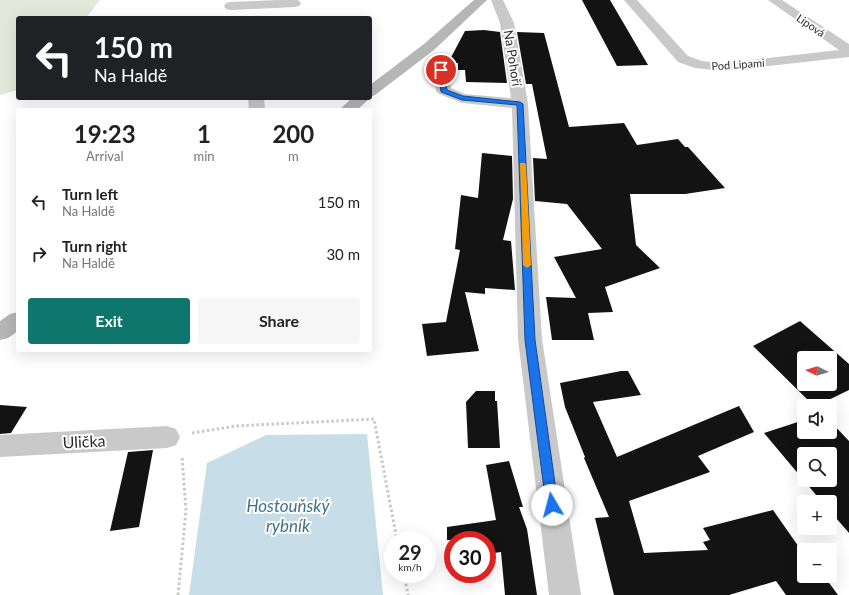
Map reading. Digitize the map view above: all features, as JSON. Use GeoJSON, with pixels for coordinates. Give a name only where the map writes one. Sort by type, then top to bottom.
{"type":"FeatureCollection","features":[{"type":"Feature","properties":{"kind":"street"},"geometry":{"type":"LineString","coordinates":[[372,90],[429,47],[481,0]]}},
{"type":"Feature","properties":{"kind":"street","name":"Na Pohoří"},"geometry":{"type":"LineString","coordinates":[[497,0],[507,23],[520,104],[530,340],[564,595]]}},
{"type":"Feature","properties":{"kind":"street","name":"Pod Lipami"},"geometry":{"type":"LineString","coordinates":[[630,0],[682,59],[700,65],[723,67],[849,51]]}},
{"type":"Feature","properties":{"kind":"street","name":"Lipová"},"geometry":{"type":"LineString","coordinates":[[774,0],[849,51]]}},
{"type":"Feature","properties":{"kind":"street"},"geometry":{"type":"LineString","coordinates":[[231,8],[295,3]]}},
{"type":"Feature","properties":{"kind":"street"},"geometry":{"type":"LineString","coordinates":[[441,70],[444,91],[462,98],[520,104]]}},
{"type":"Feature","properties":{"kind":"street"},"geometry":{"type":"LineString","coordinates":[[350,108],[360,100]]}},
{"type":"Feature","properties":{"kind":"street"},"geometry":{"type":"LineString","coordinates":[[0,332],[16,321]]}},
{"type":"Feature","properties":{"kind":"street","name":"Ulička"},"geometry":{"type":"LineString","coordinates":[[0,446],[174,436]]}},
{"type":"Feature","properties":{"kind":"path"},"geometry":{"type":"LineString","coordinates":[[178,595],[186,510],[174,436],[236,426],[374,419],[395,531]]}},
{"type":"Feature","properties":{"kind":"path"},"geometry":{"type":"LineString","coordinates":[[406,583],[408,595]]}},
{"type":"Feature","properties":{"kind":"green space"},"geometry":{"type":"Polygon","coordinates":[[[0,0],[100,0],[88,16],[16,16],[16,91],[0,95],[0,0]]]}},
{"type":"Feature","properties":{"kind":"water","name":"Hostouňský rybník"},"geometry":{"type":"Polygon","coordinates":[[[367,434],[383,595],[189,595],[207,463],[266,435],[367,434]]]}},
{"type":"Feature","properties":{"kind":"building"},"geometry":{"type":"Polygon","coordinates":[[[582,0],[610,0],[648,65],[617,66],[582,0]]]}},
{"type":"Feature","properties":{"kind":"building"},"geometry":{"type":"Polygon","coordinates":[[[484,30],[500,32],[507,83],[466,82],[465,70],[458,70],[458,63],[448,63],[465,31],[484,30]]]}},
{"type":"Feature","properties":{"kind":"building"},"geometry":{"type":"Polygon","coordinates":[[[517,32],[544,33],[569,127],[624,123],[637,145],[678,139],[685,147],[688,147],[725,188],[685,194],[630,194],[636,245],[660,268],[605,287],[613,312],[588,313],[594,340],[552,340],[546,297],[576,298],[554,257],[602,249],[567,204],[535,201],[533,158],[547,159],[532,84],[526,84],[517,32]]]}},
{"type":"Feature","properties":{"kind":"building"},"geometry":{"type":"Polygon","coordinates":[[[482,153],[512,156],[513,199],[503,240],[511,241],[515,290],[485,288],[485,294],[465,292],[479,351],[427,356],[422,324],[446,322],[460,250],[455,249],[461,195],[478,198],[482,153]]]}},
{"type":"Feature","properties":{"kind":"building"},"geometry":{"type":"Polygon","coordinates":[[[800,321],[834,351],[797,351],[797,389],[753,346],[800,321]]]}},
{"type":"Feature","properties":{"kind":"building"},"geometry":{"type":"Polygon","coordinates":[[[837,353],[849,364],[849,390],[830,399],[807,399],[799,391],[837,391],[837,353]]]}},
{"type":"Feature","properties":{"kind":"building"},"geometry":{"type":"Polygon","coordinates":[[[621,371],[628,371],[641,395],[593,402],[617,457],[739,406],[754,432],[698,456],[710,472],[629,501],[644,553],[708,550],[703,542],[710,540],[703,528],[773,510],[797,544],[797,583],[829,583],[838,595],[786,595],[776,581],[729,595],[614,595],[595,518],[609,517],[584,458],[585,457],[565,407],[560,383],[621,371]]]}},
{"type":"Feature","properties":{"kind":"building"},"geometry":{"type":"Polygon","coordinates":[[[476,391],[495,391],[500,448],[468,448],[466,402],[476,391]]]}},
{"type":"Feature","properties":{"kind":"building"},"geometry":{"type":"Polygon","coordinates":[[[0,405],[27,407],[11,433],[0,434],[0,405]]]}},
{"type":"Feature","properties":{"kind":"building"},"geometry":{"type":"Polygon","coordinates":[[[797,422],[797,439],[837,439],[837,428],[849,441],[849,533],[837,519],[837,495],[816,495],[809,487],[837,487],[837,447],[797,447],[797,472],[764,433],[797,422]]]}},
{"type":"Feature","properties":{"kind":"building"},"geometry":{"type":"Polygon","coordinates":[[[153,450],[139,527],[110,531],[128,452],[153,450]]]}},
{"type":"Feature","properties":{"kind":"building"},"geometry":{"type":"Polygon","coordinates":[[[509,461],[523,507],[519,507],[527,529],[537,595],[505,595],[501,552],[496,553],[496,531],[447,531],[447,527],[496,520],[486,465],[509,461]]]}},
{"type":"Feature","properties":{"kind":"slow traffic"},"geometry":{"type":"LineString","coordinates":[[523,165],[527,265]]}},
{"type":"Feature","properties":{"kind":"route"},"geometry":{"type":"LineString","coordinates":[[441,70],[444,91],[462,98],[520,104],[530,340],[552,505]]}}]}
